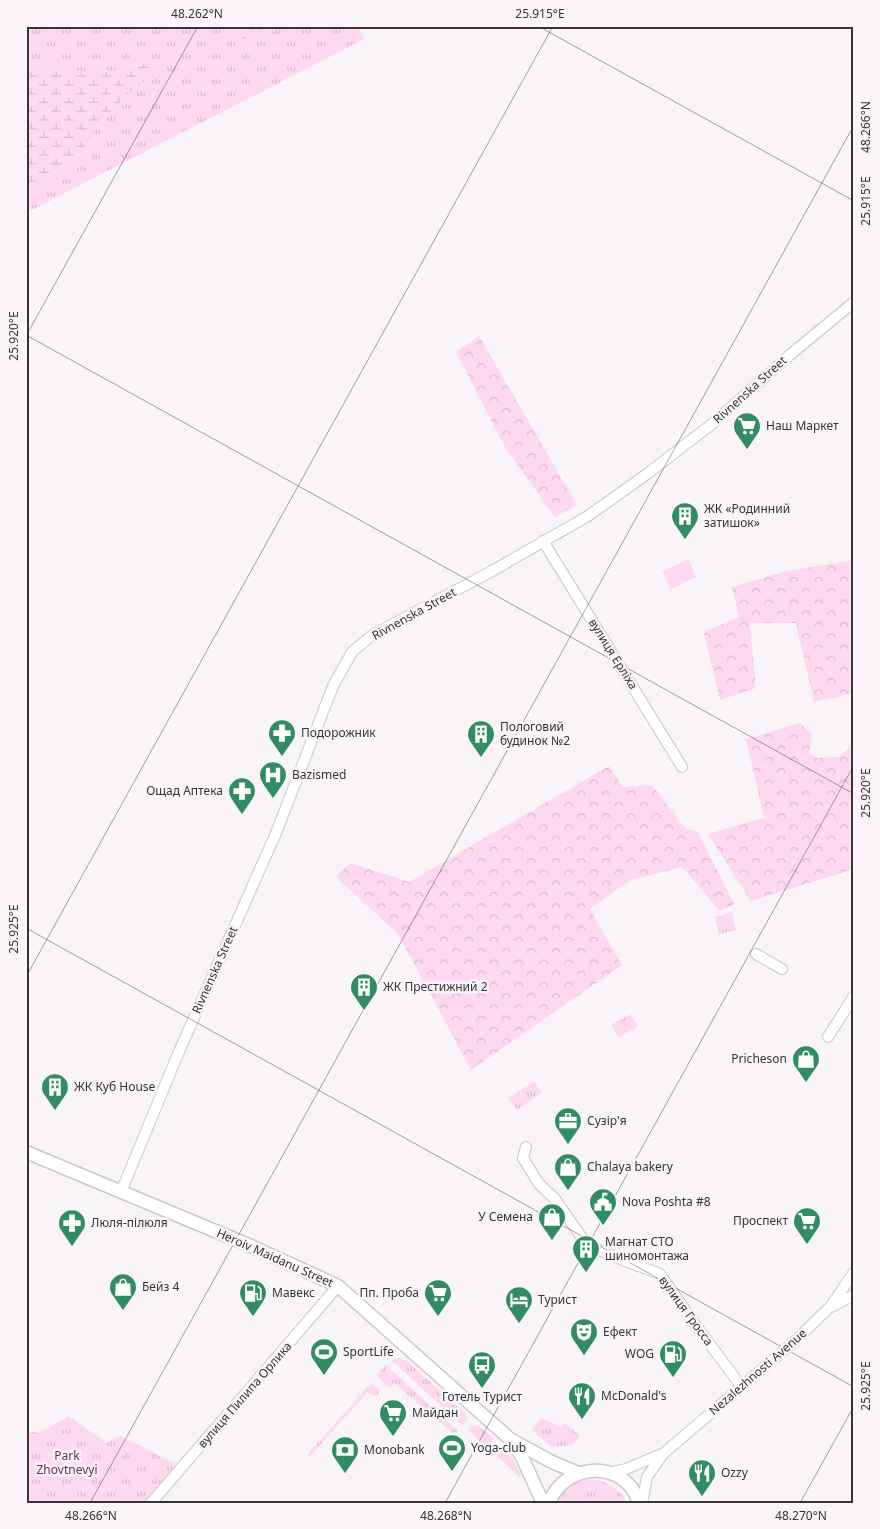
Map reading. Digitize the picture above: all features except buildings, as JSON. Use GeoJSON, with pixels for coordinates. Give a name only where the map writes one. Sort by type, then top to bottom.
{"type":"FeatureCollection","features":[{"type":"Feature","properties":{"kind":"main road","name":"Heroiv Maidanu Street"},"geometry":{"type":"LineString","coordinates":[[26,1152],[259,1250],[338,1286],[510,1439]]}},
{"type":"Feature","properties":{"kind":"main road"},"geometry":{"type":"LineString","coordinates":[[510,1439],[552,1462],[578,1473]]}},
{"type":"Feature","properties":{"kind":"main road"},"geometry":{"type":"LineString","coordinates":[[510,1439],[522,1457],[543,1503]]}},
{"type":"Feature","properties":{"kind":"main road"},"geometry":{"type":"LineString","coordinates":[[549,1503],[562,1482],[588,1470],[617,1476],[633,1489],[641,1503]]}},
{"type":"Feature","properties":{"kind":"street","name":"Rivnenska Street"},"geometry":{"type":"LineString","coordinates":[[121,1192],[178,1054],[276,833],[333,686],[352,652],[371,636],[588,516],[712,424],[791,354],[854,302]]}},
{"type":"Feature","properties":{"kind":"street","name":"вулиця Ерліха"},"geometry":{"type":"LineString","coordinates":[[543,541],[682,767]]}},
{"type":"Feature","properties":{"kind":"street"},"geometry":{"type":"LineString","coordinates":[[756,954],[782,969]]}},
{"type":"Feature","properties":{"kind":"street"},"geometry":{"type":"LineString","coordinates":[[828,1037],[854,996]]}},
{"type":"Feature","properties":{"kind":"street","name":"вулиця Гросса"},"geometry":{"type":"LineString","coordinates":[[526,1147],[523,1158],[539,1184],[554,1199],[588,1244],[615,1257],[660,1274],[741,1386]]}},
{"type":"Feature","properties":{"kind":"street"},"geometry":{"type":"LineString","coordinates":[[829,1308],[854,1272]]}},
{"type":"Feature","properties":{"kind":"street","name":"вулиця Пилипа Орлика"},"geometry":{"type":"LineString","coordinates":[[151,1503],[338,1286]]}},
{"type":"Feature","properties":{"kind":"street","name":"Nezalezhnosti Avenue"},"geometry":{"type":"LineString","coordinates":[[664,1453],[796,1340],[829,1308],[854,1295]]}},
{"type":"Feature","properties":{"kind":"street"},"geometry":{"type":"LineString","coordinates":[[608,1473],[626,1469],[664,1453]]}},
{"type":"Feature","properties":{"kind":"street"},"geometry":{"type":"LineString","coordinates":[[641,1503],[647,1477],[664,1453]]}},
{"type":"Feature","properties":{"kind":"green space"},"geometry":{"type":"Polygon","coordinates":[[[26,26],[235,26],[244,39],[271,32],[280,26],[357,26],[364,39],[26,213],[26,193],[78,154],[101,123],[130,92],[143,84],[147,62],[121,70],[89,74],[55,66],[26,74],[26,26]]]}},
{"type":"Feature","properties":{"kind":"green space"},"geometry":{"type":"Polygon","coordinates":[[[235,26],[280,26],[271,32],[244,39],[235,26]]]}},
{"type":"Feature","properties":{"kind":"green space"},"geometry":{"type":"Polygon","coordinates":[[[147,62],[154,66],[154,75],[130,92],[101,123],[78,154],[26,193],[26,74],[55,66],[89,74],[121,70],[147,62]]]}},
{"type":"Feature","properties":{"kind":"green space"},"geometry":{"type":"Polygon","coordinates":[[[479,336],[577,505],[555,517],[505,447],[456,352],[479,336]]]}},
{"type":"Feature","properties":{"kind":"green space"},"geometry":{"type":"Polygon","coordinates":[[[688,559],[696,577],[671,589],[662,572],[688,559]]]}},
{"type":"Feature","properties":{"kind":"green space"},"geometry":{"type":"Polygon","coordinates":[[[854,560],[854,693],[814,702],[796,623],[750,623],[756,688],[720,700],[704,632],[739,617],[732,587],[783,572],[854,560]]]}},
{"type":"Feature","properties":{"kind":"green space"},"geometry":{"type":"Polygon","coordinates":[[[800,723],[812,735],[809,752],[817,758],[839,757],[854,743],[854,869],[751,901],[708,834],[764,818],[746,739],[800,723]]]}},
{"type":"Feature","properties":{"kind":"green space"},"geometry":{"type":"Polygon","coordinates":[[[609,766],[623,787],[652,785],[685,828],[698,832],[734,904],[720,911],[682,867],[630,880],[590,909],[622,965],[471,1070],[398,934],[336,877],[350,863],[409,882],[609,766]]]}},
{"type":"Feature","properties":{"kind":"green space"},"geometry":{"type":"Polygon","coordinates":[[[732,912],[736,930],[719,934],[715,917],[732,912]]]}},
{"type":"Feature","properties":{"kind":"green space"},"geometry":{"type":"Polygon","coordinates":[[[630,1014],[638,1026],[619,1038],[611,1025],[630,1014]]]}},
{"type":"Feature","properties":{"kind":"green space"},"geometry":{"type":"Polygon","coordinates":[[[534,1081],[542,1092],[517,1110],[509,1098],[534,1081]]]}},
{"type":"Feature","properties":{"kind":"green space"},"geometry":{"type":"Polygon","coordinates":[[[398,1358],[407,1361],[465,1413],[467,1419],[462,1425],[391,1360],[398,1358]]]}},
{"type":"Feature","properties":{"kind":"green space"},"geometry":{"type":"Polygon","coordinates":[[[386,1365],[458,1431],[453,1433],[394,1383],[389,1387],[379,1378],[377,1375],[386,1365]]]}},
{"type":"Feature","properties":{"kind":"green space"},"geometry":{"type":"Polygon","coordinates":[[[371,1383],[379,1389],[379,1394],[374,1396],[368,1392],[310,1456],[308,1454],[371,1383]]]}},
{"type":"Feature","properties":{"kind":"green space","name":"Park Zhovtnevyi"},"geometry":{"type":"Polygon","coordinates":[[[69,1416],[106,1443],[120,1436],[182,1467],[151,1503],[26,1503],[26,1431],[40,1433],[69,1416]]]}},
{"type":"Feature","properties":{"kind":"green space"},"geometry":{"type":"Polygon","coordinates":[[[541,1418],[561,1427],[565,1423],[580,1436],[572,1445],[552,1447],[532,1430],[541,1418]]]}},
{"type":"Feature","properties":{"kind":"green space"},"geometry":{"type":"Polygon","coordinates":[[[473,1425],[479,1426],[494,1439],[486,1447],[468,1430],[473,1425]]]}},
{"type":"Feature","properties":{"kind":"green space"},"geometry":{"type":"Polygon","coordinates":[[[498,1444],[513,1459],[522,1477],[491,1451],[498,1444]]]}},
{"type":"Feature","properties":{"kind":"green space"},"geometry":{"type":"Polygon","coordinates":[[[590,1479],[602,1481],[617,1489],[627,1503],[555,1503],[570,1486],[590,1479]]]}},
{"type":"Feature","properties":{"kind":"place","name":"Наш Маркет"},"geometry":{"type":"Point","coordinates":[747,450]}},
{"type":"Feature","properties":{"kind":"place","name":"ЖК «Родинний затишок»"},"geometry":{"type":"Point","coordinates":[685,540]}},
{"type":"Feature","properties":{"kind":"place","name":"Подорожник"},"geometry":{"type":"Point","coordinates":[282,757]}},
{"type":"Feature","properties":{"kind":"place","name":"Пологовий будинок №2"},"geometry":{"type":"Point","coordinates":[481,758]}},
{"type":"Feature","properties":{"kind":"place","name":"Bazismed"},"geometry":{"type":"Point","coordinates":[273,799]}},
{"type":"Feature","properties":{"kind":"place","name":"Ощад Аптека"},"geometry":{"type":"Point","coordinates":[242,815]}},
{"type":"Feature","properties":{"kind":"place","name":"ЖК Престижний 2"},"geometry":{"type":"Point","coordinates":[364,1011]}},
{"type":"Feature","properties":{"kind":"place","name":"Pricheson"},"geometry":{"type":"Point","coordinates":[806,1083]}},
{"type":"Feature","properties":{"kind":"place","name":"ЖК Куб House"},"geometry":{"type":"Point","coordinates":[55,1111]}},
{"type":"Feature","properties":{"kind":"place","name":"Сузір'я"},"geometry":{"type":"Point","coordinates":[568,1145]}},
{"type":"Feature","properties":{"kind":"place","name":"Chalaya bakery"},"geometry":{"type":"Point","coordinates":[568,1191]}},
{"type":"Feature","properties":{"kind":"place","name":"Nova Poshta #8"},"geometry":{"type":"Point","coordinates":[603,1226]}},
{"type":"Feature","properties":{"kind":"place","name":"У Семена"},"geometry":{"type":"Point","coordinates":[552,1241]}},
{"type":"Feature","properties":{"kind":"place","name":"Проспект"},"geometry":{"type":"Point","coordinates":[807,1245]}},
{"type":"Feature","properties":{"kind":"place","name":"Люля-пілюля"},"geometry":{"type":"Point","coordinates":[72,1247]}},
{"type":"Feature","properties":{"kind":"place","name":"Магнат СТО шиномонтажа"},"geometry":{"type":"Point","coordinates":[586,1273]}},
{"type":"Feature","properties":{"kind":"place","name":"Бейз 4"},"geometry":{"type":"Point","coordinates":[123,1311]}},
{"type":"Feature","properties":{"kind":"place","name":"Мавекс"},"geometry":{"type":"Point","coordinates":[253,1317]}},
{"type":"Feature","properties":{"kind":"place","name":"Пп. Проба"},"geometry":{"type":"Point","coordinates":[438,1317]}},
{"type":"Feature","properties":{"kind":"place","name":"Турист"},"geometry":{"type":"Point","coordinates":[519,1324]}},
{"type":"Feature","properties":{"kind":"place","name":"Ефект"},"geometry":{"type":"Point","coordinates":[584,1356]}},
{"type":"Feature","properties":{"kind":"place","name":"SportLife"},"geometry":{"type":"Point","coordinates":[324,1376]}},
{"type":"Feature","properties":{"kind":"place","name":"WOG"},"geometry":{"type":"Point","coordinates":[673,1378]}},
{"type":"Feature","properties":{"kind":"place","name":"Готель Турист"},"geometry":{"type":"Point","coordinates":[482,1389]}},
{"type":"Feature","properties":{"kind":"place","name":"McDonald's"},"geometry":{"type":"Point","coordinates":[582,1420]}},
{"type":"Feature","properties":{"kind":"place","name":"Майдан"},"geometry":{"type":"Point","coordinates":[393,1437]}},
{"type":"Feature","properties":{"kind":"place","name":"Yoga-club"},"geometry":{"type":"Point","coordinates":[452,1472]}},
{"type":"Feature","properties":{"kind":"place","name":"Monobank"},"geometry":{"type":"Point","coordinates":[345,1474]}},
{"type":"Feature","properties":{"kind":"place","name":"Ozzy"},"geometry":{"type":"Point","coordinates":[702,1497]}}]}
